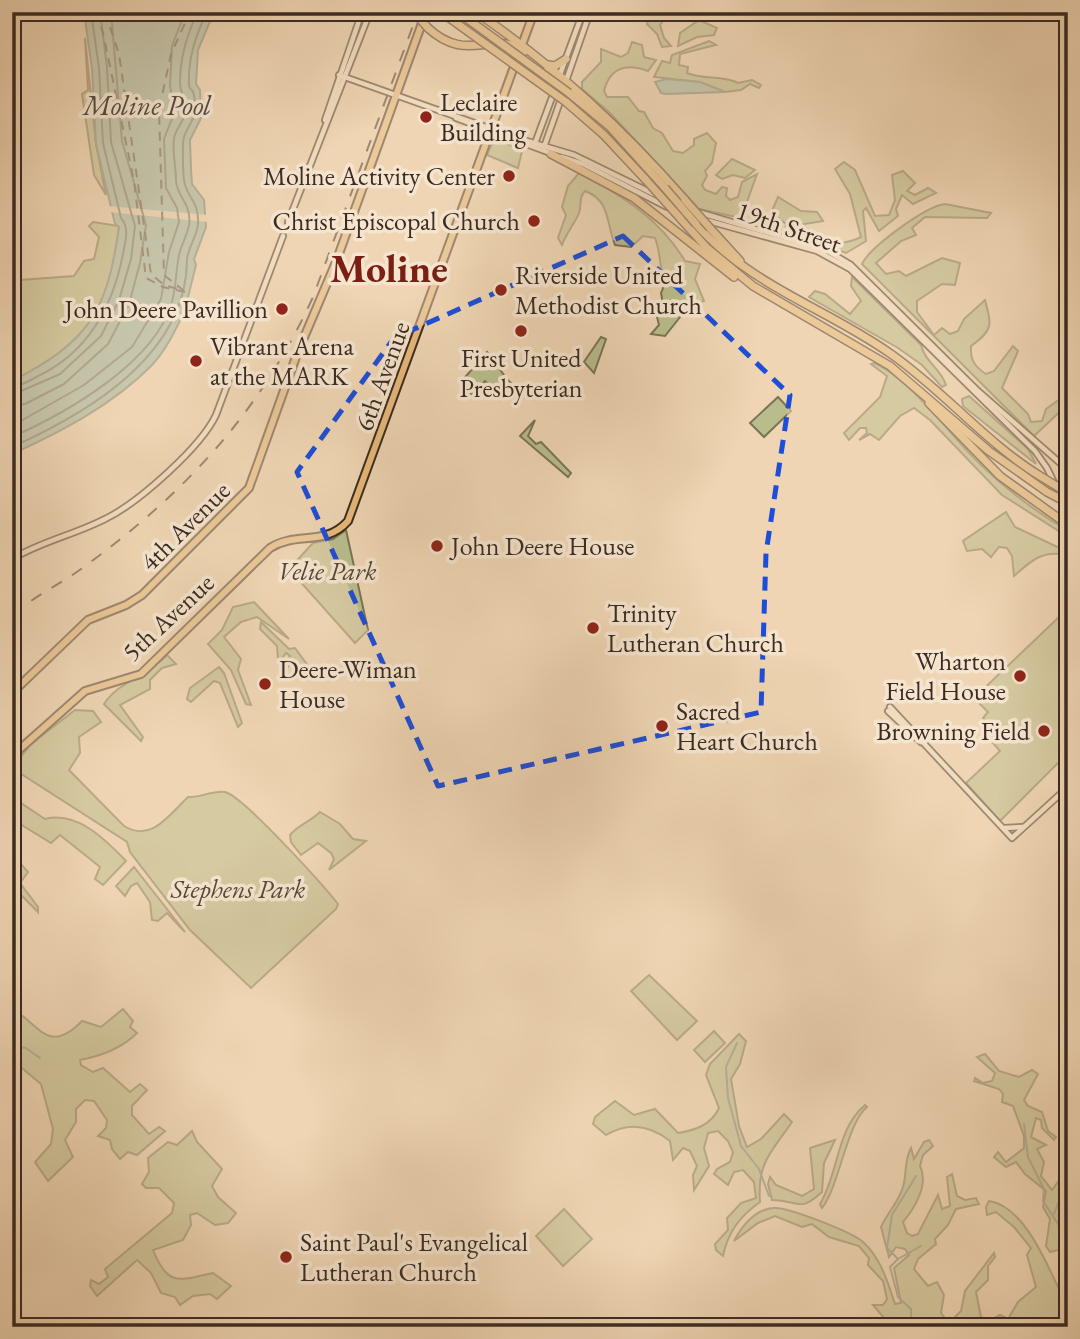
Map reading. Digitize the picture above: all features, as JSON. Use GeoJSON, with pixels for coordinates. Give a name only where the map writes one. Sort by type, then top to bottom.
{"type":"FeatureCollection","features":[{"type":"Feature","properties":{"kind":"highway"},"geometry":{"type":"LineString","coordinates":[[414,12],[428,28],[457,46],[505,43],[522,46],[552,73],[555,89]]}},
{"type":"Feature","properties":{"kind":"highway"},"geometry":{"type":"LineString","coordinates":[[441,12],[566,102],[604,135],[707,248],[753,286]]}},
{"type":"Feature","properties":{"kind":"highway"},"geometry":{"type":"LineString","coordinates":[[458,12],[569,93],[609,126],[724,253],[755,277],[893,355],[1014,458],[1040,476],[1068,490]]}},
{"type":"Feature","properties":{"kind":"highway"},"geometry":{"type":"LineString","coordinates":[[476,12],[546,63],[618,127],[755,277]]}},
{"type":"Feature","properties":{"kind":"highway"},"geometry":{"type":"LineString","coordinates":[[516,61],[525,58],[536,60]]}},
{"type":"Feature","properties":{"kind":"highway"},"geometry":{"type":"LineString","coordinates":[[546,63],[555,66],[566,59]]}},
{"type":"Feature","properties":{"kind":"highway"},"geometry":{"type":"LineString","coordinates":[[551,154],[622,190],[718,266],[878,357],[989,451],[1047,492],[1068,503]]}},
{"type":"Feature","properties":{"kind":"highway"},"geometry":{"type":"LineString","coordinates":[[919,389],[941,416],[1000,476],[1068,525]]}},
{"type":"Feature","properties":{"kind":"main road"},"geometry":{"type":"LineString","coordinates":[[288,222],[342,76],[362,12]]}},
{"type":"Feature","properties":{"kind":"main road"},"geometry":{"type":"LineString","coordinates":[[342,76],[370,12]]}},
{"type":"Feature","properties":{"kind":"main road","name":"4th Avenue"},"geometry":{"type":"LineString","coordinates":[[12,693],[81,625],[142,595],[249,488],[426,12]]}},
{"type":"Feature","properties":{"kind":"main road","name":"6th Avenue"},"geometry":{"type":"LineString","coordinates":[[277,543],[291,538],[326,537],[340,529],[351,517],[534,12]]}},
{"type":"Feature","properties":{"kind":"main road"},"geometry":{"type":"LineString","coordinates":[[534,146],[583,12]]}},
{"type":"Feature","properties":{"kind":"main road"},"geometry":{"type":"LineString","coordinates":[[543,148],[590,12]]}},
{"type":"Feature","properties":{"kind":"main road","name":"19th Street"},"geometry":{"type":"LineString","coordinates":[[342,76],[534,146],[587,159],[679,206],[835,254],[851,265],[1017,428],[1068,470]]}},
{"type":"Feature","properties":{"kind":"main road"},"geometry":{"type":"LineString","coordinates":[[523,140],[535,133],[545,117]]}},
{"type":"Feature","properties":{"kind":"main road","name":"19th Street"},"geometry":{"type":"LineString","coordinates":[[491,131],[534,146]]}},
{"type":"Feature","properties":{"kind":"main road","name":"19th Street"},"geometry":{"type":"LineString","coordinates":[[543,148],[551,154],[583,164],[681,213],[817,251],[841,262],[1035,452],[1068,511]]}},
{"type":"Feature","properties":{"kind":"main road"},"geometry":{"type":"LineString","coordinates":[[12,559],[111,516],[149,488],[201,439],[216,415],[282,236]]}},
{"type":"Feature","properties":{"kind":"main road","name":"5th Avenue"},"geometry":{"type":"LineString","coordinates":[[12,756],[85,691],[143,673],[277,543]]}},
{"type":"Feature","properties":{"kind":"main road"},"geometry":{"type":"LineString","coordinates":[[889,709],[902,717],[922,743],[1012,838],[1068,787]]}},
{"type":"Feature","properties":{"kind":"main road"},"geometry":{"type":"LineString","coordinates":[[1003,828],[1015,830],[1027,826]]}},
{"type":"Feature","properties":{"kind":"highlighted area"},"geometry":{"type":"Polygon","coordinates":[[[623,236],[790,395],[766,553],[761,712],[438,786],[297,472],[394,338],[623,236]]]}},
{"type":"Feature","properties":{"kind":"green space"},"geometry":{"type":"Polygon","coordinates":[[[651,12],[670,12],[660,25],[664,38],[671,46],[662,47],[657,34],[647,24],[651,12]]]}},
{"type":"Feature","properties":{"kind":"green space"},"geometry":{"type":"Polygon","coordinates":[[[699,20],[717,28],[714,35],[697,37],[678,46],[680,33],[699,20]]]}},
{"type":"Feature","properties":{"kind":"green space"},"geometry":{"type":"Polygon","coordinates":[[[85,38],[96,144],[106,195],[94,175],[82,94],[88,90],[85,38]]]}},
{"type":"Feature","properties":{"kind":"green space"},"geometry":{"type":"Polygon","coordinates":[[[709,41],[716,45],[680,54],[679,65],[688,67],[687,73],[693,75],[738,83],[752,80],[761,85],[759,88],[750,84],[741,90],[725,92],[700,82],[654,77],[662,61],[670,63],[672,55],[709,41]]]}},
{"type":"Feature","properties":{"kind":"green space"},"geometry":{"type":"Polygon","coordinates":[[[632,42],[642,45],[644,57],[656,60],[648,71],[626,67],[615,72],[604,91],[607,97],[628,97],[639,111],[644,112],[653,128],[662,133],[673,151],[683,153],[694,145],[694,139],[707,133],[716,143],[712,163],[705,171],[707,176],[702,185],[705,190],[716,194],[722,187],[727,188],[726,196],[730,200],[738,197],[742,182],[757,174],[741,218],[699,209],[610,113],[582,89],[582,82],[601,62],[601,49],[621,57],[628,53],[632,42]]]}},
{"type":"Feature","properties":{"kind":"green space"},"geometry":{"type":"Polygon","coordinates":[[[498,139],[522,151],[518,168],[487,155],[493,141],[498,139]]]}},
{"type":"Feature","properties":{"kind":"green space"},"geometry":{"type":"Polygon","coordinates":[[[732,159],[755,170],[745,178],[733,175],[722,179],[716,175],[732,159]]]}},
{"type":"Feature","properties":{"kind":"green space"},"geometry":{"type":"Polygon","coordinates":[[[844,162],[855,170],[875,216],[889,215],[895,200],[892,175],[903,171],[915,183],[907,191],[915,195],[928,188],[936,193],[913,204],[902,195],[896,209],[898,216],[879,231],[866,208],[863,211],[866,241],[846,253],[785,230],[786,224],[771,213],[778,197],[801,211],[817,212],[823,221],[804,224],[805,228],[832,242],[852,241],[861,237],[850,194],[835,169],[844,162]]]}},
{"type":"Feature","properties":{"kind":"green space"},"geometry":{"type":"Polygon","coordinates":[[[579,173],[610,190],[652,220],[685,261],[700,264],[695,279],[704,301],[688,307],[665,336],[651,334],[659,325],[656,313],[663,304],[661,293],[665,283],[655,238],[643,236],[631,247],[615,245],[603,206],[585,191],[579,213],[562,245],[558,238],[566,215],[562,207],[568,186],[579,173]]]}},
{"type":"Feature","properties":{"kind":"green space"},"geometry":{"type":"Polygon","coordinates":[[[945,204],[991,213],[987,218],[925,217],[912,228],[916,235],[901,241],[876,263],[886,274],[899,271],[906,276],[942,258],[960,263],[955,285],[942,284],[917,301],[917,312],[934,335],[942,328],[950,334],[958,331],[964,319],[985,300],[989,327],[971,346],[972,359],[986,374],[994,371],[1013,346],[1018,351],[1002,388],[1028,414],[1031,422],[1042,421],[1046,409],[1060,399],[1065,375],[1068,404],[1034,436],[862,264],[899,228],[936,206],[945,204]]]}},
{"type":"Feature","properties":{"kind":"green space"},"geometry":{"type":"Polygon","coordinates":[[[93,222],[119,226],[116,255],[101,302],[76,338],[58,353],[12,381],[12,331],[20,280],[74,276],[84,261],[94,259],[99,237],[89,226],[93,222]]]}},
{"type":"Feature","properties":{"kind":"green space"},"geometry":{"type":"Polygon","coordinates":[[[852,277],[921,345],[946,385],[942,387],[922,365],[898,348],[809,297],[815,291],[825,294],[850,314],[861,301],[851,286],[852,277]]]}},
{"type":"Feature","properties":{"kind":"green space"},"geometry":{"type":"Polygon","coordinates":[[[601,337],[606,339],[594,373],[584,362],[601,337]]]}},
{"type":"Feature","properties":{"kind":"green space"},"geometry":{"type":"Polygon","coordinates":[[[487,352],[511,383],[501,394],[485,381],[472,395],[460,383],[487,352]]]}},
{"type":"Feature","properties":{"kind":"green space"},"geometry":{"type":"Polygon","coordinates":[[[874,363],[901,381],[928,406],[986,470],[1019,498],[1068,531],[1068,537],[1002,495],[930,420],[914,408],[900,416],[879,440],[870,434],[859,440],[867,433],[866,428],[860,428],[849,440],[844,433],[880,397],[887,376],[871,364],[874,363]]]}},
{"type":"Feature","properties":{"kind":"green space"},"geometry":{"type":"Polygon","coordinates":[[[969,396],[1028,449],[1036,464],[963,406],[962,399],[969,396]]]}},
{"type":"Feature","properties":{"kind":"green space"},"geometry":{"type":"Polygon","coordinates":[[[778,397],[791,411],[764,437],[750,423],[778,397]]]}},
{"type":"Feature","properties":{"kind":"green space"},"geometry":{"type":"Polygon","coordinates":[[[535,420],[528,436],[536,444],[541,442],[571,473],[568,477],[520,436],[535,420]]]}},
{"type":"Feature","properties":{"kind":"green space"},"geometry":{"type":"Polygon","coordinates":[[[1006,512],[1015,527],[1068,552],[1068,575],[1060,554],[1040,557],[1014,576],[1012,556],[1007,548],[999,547],[991,557],[982,549],[967,551],[963,541],[1006,512]]]}},
{"type":"Feature","properties":{"kind":"green space","name":"Velie Park"},"geometry":{"type":"Polygon","coordinates":[[[346,530],[368,630],[355,643],[289,569],[313,543],[333,539],[346,530]]]}},
{"type":"Feature","properties":{"kind":"green space"},"geometry":{"type":"Polygon","coordinates":[[[254,602],[289,639],[257,617],[241,622],[224,637],[241,659],[238,670],[251,705],[246,704],[231,670],[208,644],[222,630],[233,607],[254,602]]]}},
{"type":"Feature","properties":{"kind":"green space"},"geometry":{"type":"Polygon","coordinates":[[[1058,618],[1068,623],[1068,753],[1000,821],[966,783],[1000,751],[993,743],[999,736],[983,718],[988,712],[974,698],[1058,618]]]}},
{"type":"Feature","properties":{"kind":"green space"},"geometry":{"type":"Polygon","coordinates":[[[261,622],[289,649],[295,648],[311,670],[308,672],[294,661],[284,670],[282,666],[290,656],[286,653],[280,661],[278,659],[277,646],[260,629],[261,622]]]}},
{"type":"Feature","properties":{"kind":"green space"},"geometry":{"type":"Polygon","coordinates":[[[167,655],[176,664],[162,668],[150,680],[150,689],[120,705],[143,737],[141,741],[104,704],[117,690],[167,655]]]}},
{"type":"Feature","properties":{"kind":"green space"},"geometry":{"type":"Polygon","coordinates":[[[219,667],[224,673],[242,723],[238,727],[220,683],[214,681],[191,702],[187,699],[190,688],[219,667]]]}},
{"type":"Feature","properties":{"kind":"green space","name":"Stephens Park"},"geometry":{"type":"Polygon","coordinates":[[[75,710],[93,711],[101,722],[79,737],[80,753],[69,770],[124,826],[143,831],[151,829],[167,819],[188,797],[225,792],[265,824],[338,904],[336,909],[251,988],[190,930],[130,852],[127,842],[12,768],[31,744],[75,710]]]}},
{"type":"Feature","properties":{"kind":"green space"},"geometry":{"type":"Polygon","coordinates":[[[12,797],[45,819],[68,819],[90,829],[126,861],[103,885],[95,879],[100,867],[60,835],[51,843],[12,819],[12,797]]]}},
{"type":"Feature","properties":{"kind":"green space"},"geometry":{"type":"Polygon","coordinates":[[[320,812],[340,824],[353,839],[366,841],[329,870],[334,859],[331,853],[318,843],[301,855],[291,842],[290,835],[293,831],[320,812]]]}},
{"type":"Feature","properties":{"kind":"green space"},"geometry":{"type":"Polygon","coordinates":[[[12,854],[28,872],[20,883],[38,907],[38,912],[14,888],[12,854]]]}},
{"type":"Feature","properties":{"kind":"green space"},"geometry":{"type":"Polygon","coordinates":[[[134,867],[185,932],[167,913],[158,921],[152,920],[150,902],[137,883],[131,886],[125,896],[116,886],[134,867]]]}},
{"type":"Feature","properties":{"kind":"green space"},"geometry":{"type":"Polygon","coordinates":[[[649,975],[697,1021],[677,1040],[631,991],[649,975]]]}},
{"type":"Feature","properties":{"kind":"green space"},"geometry":{"type":"Polygon","coordinates":[[[12,1008],[45,1034],[53,1037],[71,1031],[82,1021],[101,1027],[123,1009],[133,1021],[130,1027],[137,1033],[111,1051],[80,1060],[81,1065],[93,1072],[103,1068],[130,1092],[140,1084],[147,1090],[132,1106],[132,1115],[149,1134],[159,1127],[165,1131],[137,1155],[128,1152],[120,1159],[112,1149],[110,1140],[98,1136],[106,1128],[107,1120],[94,1101],[85,1100],[76,1109],[76,1122],[65,1140],[73,1157],[48,1181],[35,1162],[51,1144],[53,1129],[41,1084],[17,1064],[12,1064],[12,1008]]]}},
{"type":"Feature","properties":{"kind":"green space"},"geometry":{"type":"Polygon","coordinates":[[[714,1031],[725,1043],[705,1062],[694,1050],[714,1031]]]}},
{"type":"Feature","properties":{"kind":"green space"},"geometry":{"type":"Polygon","coordinates":[[[739,1034],[746,1041],[740,1064],[731,1079],[739,1126],[747,1147],[761,1139],[784,1114],[792,1122],[763,1167],[760,1202],[736,1225],[723,1256],[716,1250],[715,1244],[728,1230],[727,1218],[741,1203],[756,1198],[754,1182],[743,1170],[734,1172],[728,1185],[714,1174],[717,1169],[730,1162],[733,1152],[728,1141],[718,1131],[708,1133],[704,1148],[709,1166],[694,1190],[693,1175],[697,1166],[690,1151],[683,1148],[673,1160],[670,1141],[655,1131],[631,1127],[606,1135],[593,1124],[595,1117],[615,1101],[634,1115],[655,1109],[678,1133],[702,1126],[712,1119],[719,1108],[706,1075],[710,1064],[739,1034]]]}},
{"type":"Feature","properties":{"kind":"green space"},"geometry":{"type":"Polygon","coordinates":[[[985,1054],[999,1071],[1019,1077],[1032,1070],[1038,1074],[1024,1100],[1028,1106],[1042,1112],[1048,1131],[1056,1137],[1054,1140],[1042,1128],[1041,1120],[1036,1118],[1031,1137],[1046,1145],[1037,1149],[1044,1162],[1041,1176],[1052,1190],[1060,1179],[1059,1173],[1068,1164],[1068,1262],[1064,1253],[1058,1250],[1050,1252],[1046,1246],[1050,1219],[1043,1207],[1046,1191],[1025,1174],[1016,1162],[1006,1167],[994,1157],[998,1152],[1006,1162],[1024,1148],[1024,1136],[1013,1106],[1002,1102],[1003,1094],[999,1089],[974,1081],[975,1078],[983,1083],[992,1081],[995,1073],[977,1057],[985,1054]]]}},
{"type":"Feature","properties":{"kind":"green space"},"geometry":{"type":"Polygon","coordinates":[[[865,1105],[867,1107],[848,1140],[833,1186],[822,1208],[820,1204],[848,1126],[865,1105]]]}},
{"type":"Feature","properties":{"kind":"green space"},"geometry":{"type":"Polygon","coordinates":[[[192,1131],[197,1142],[222,1169],[212,1186],[218,1197],[236,1213],[228,1223],[215,1225],[197,1213],[190,1215],[191,1225],[183,1240],[153,1250],[164,1271],[170,1276],[183,1279],[213,1273],[231,1286],[217,1299],[210,1294],[193,1296],[180,1305],[175,1297],[161,1293],[151,1273],[137,1260],[97,1296],[90,1286],[91,1280],[99,1284],[108,1277],[105,1269],[172,1213],[174,1203],[159,1188],[146,1188],[142,1184],[149,1172],[148,1158],[168,1142],[177,1145],[192,1131]]]}},
{"type":"Feature","properties":{"kind":"green space"},"geometry":{"type":"Polygon","coordinates":[[[835,1140],[824,1163],[822,1192],[803,1204],[772,1200],[768,1184],[770,1177],[776,1185],[802,1196],[814,1189],[810,1148],[835,1140]]]}},
{"type":"Feature","properties":{"kind":"green space"},"geometry":{"type":"Polygon","coordinates":[[[929,1140],[933,1146],[923,1155],[920,1166],[922,1188],[903,1222],[907,1233],[912,1236],[918,1234],[938,1195],[942,1209],[950,1206],[947,1177],[952,1174],[957,1196],[965,1200],[976,1198],[979,1204],[956,1209],[948,1225],[935,1239],[936,1244],[918,1259],[914,1269],[928,1286],[937,1282],[944,1295],[941,1313],[945,1318],[953,1319],[961,1311],[965,1291],[994,1253],[995,1257],[988,1266],[988,1280],[976,1292],[981,1317],[989,1321],[1000,1315],[1008,1319],[1018,1302],[1036,1287],[1027,1255],[1031,1248],[1014,1227],[996,1212],[987,1215],[986,1207],[989,1201],[1001,1205],[1022,1223],[1058,1287],[1063,1290],[1068,1285],[1068,1298],[1061,1304],[1062,1327],[878,1327],[885,1319],[873,1305],[883,1305],[887,1299],[883,1281],[868,1265],[869,1258],[859,1246],[829,1237],[812,1224],[802,1227],[775,1216],[758,1223],[734,1241],[750,1219],[767,1209],[792,1211],[820,1221],[857,1238],[869,1248],[887,1279],[895,1304],[901,1303],[894,1268],[909,1255],[905,1249],[896,1247],[889,1257],[881,1227],[901,1193],[911,1148],[914,1159],[924,1142],[929,1140]]]}},
{"type":"Feature","properties":{"kind":"green space"},"geometry":{"type":"Polygon","coordinates":[[[564,1209],[592,1239],[563,1266],[536,1236],[564,1209]]]}},
{"type":"Feature","properties":{"kind":"water","name":"Moline Pool"},"geometry":{"type":"Polygon","coordinates":[[[84,12],[115,12],[117,15],[132,12],[214,12],[198,50],[196,84],[200,90],[201,118],[190,140],[192,184],[204,200],[206,227],[194,259],[196,265],[188,297],[190,300],[158,358],[137,379],[104,404],[68,426],[12,454],[12,381],[60,352],[77,338],[90,321],[108,281],[119,227],[115,224],[96,144],[92,69],[84,12]]]}},
{"type":"Feature","properties":{"kind":"water"},"geometry":{"type":"Polygon","coordinates":[[[667,79],[700,82],[725,92],[661,93],[655,82],[667,79]]]}},
{"type":"Feature","properties":{"kind":"pier"},"geometry":{"type":"Polygon","coordinates":[[[108,206],[208,215],[208,222],[109,212],[108,206]]]}},
{"type":"Feature","properties":{"kind":"waterway"},"geometry":{"type":"LineString","coordinates":[[737,1043],[726,1067],[728,1098],[741,1146],[759,1169],[769,1196]]}},
{"type":"Feature","properties":{"kind":"waterway"},"geometry":{"type":"LineString","coordinates":[[12,1046],[26,1048],[40,1058]]}},
{"type":"Feature","properties":{"kind":"waterway"},"geometry":{"type":"LineString","coordinates":[[1024,1124],[1028,1157],[1044,1189],[1043,1201],[1068,1239]]}},
{"type":"Feature","properties":{"kind":"waterway"},"geometry":{"type":"LineString","coordinates":[[914,1327],[911,1325],[911,1309],[898,1297],[890,1267],[898,1259],[887,1248],[892,1215],[916,1176]]}},
{"type":"Feature","properties":{"kind":"waterway"},"geometry":{"type":"LineString","coordinates":[[1054,1214],[1068,1177]]}},
{"type":"Feature","properties":{"kind":"waterway"},"geometry":{"type":"LineString","coordinates":[[898,1259],[921,1246]]}},
{"type":"Feature","properties":{"kind":"ferry route"},"geometry":{"type":"LineString","coordinates":[[96,12],[103,33],[134,181],[146,278],[163,287],[185,292]]}},
{"type":"Feature","properties":{"kind":"ferry route"},"geometry":{"type":"LineString","coordinates":[[105,12],[119,54],[151,274],[164,285],[178,289]]}},
{"type":"Feature","properties":{"kind":"ferry route"},"geometry":{"type":"LineString","coordinates":[[184,291],[164,275],[159,110],[171,54],[190,12]]}},
{"type":"Feature","properties":{"kind":"railway"},"geometry":{"type":"LineString","coordinates":[[12,615],[88,564],[158,507],[218,446],[270,376],[313,297],[418,12]]}},
{"type":"Feature","properties":{"kind":"place","name":"Leclaire Building"},"geometry":{"type":"Point","coordinates":[426,117]}},
{"type":"Feature","properties":{"kind":"place","name":"Moline Activity Center"},"geometry":{"type":"Point","coordinates":[509,176]}},
{"type":"Feature","properties":{"kind":"place","name":"Christ Episcopal Church"},"geometry":{"type":"Point","coordinates":[534,221]}},
{"type":"Feature","properties":{"kind":"place","name":"Riverside United Methodist Church"},"geometry":{"type":"Point","coordinates":[501,290]}},
{"type":"Feature","properties":{"kind":"place","name":"John Deere Pavillion"},"geometry":{"type":"Point","coordinates":[282,309]}},
{"type":"Feature","properties":{"kind":"place","name":"First United Presbyterian"},"geometry":{"type":"Point","coordinates":[521,331]}},
{"type":"Feature","properties":{"kind":"place","name":"Vibrant Arena at the MARK"},"geometry":{"type":"Point","coordinates":[196,361]}},
{"type":"Feature","properties":{"kind":"place","name":"John Deere House"},"geometry":{"type":"Point","coordinates":[437,546]}},
{"type":"Feature","properties":{"kind":"place","name":"Trinity Lutheran Church"},"geometry":{"type":"Point","coordinates":[593,628]}},
{"type":"Feature","properties":{"kind":"place","name":"Wharton Field House"},"geometry":{"type":"Point","coordinates":[1020,676]}},
{"type":"Feature","properties":{"kind":"place","name":"Deere-Wiman House"},"geometry":{"type":"Point","coordinates":[265,684]}},
{"type":"Feature","properties":{"kind":"place","name":"Sacred Heart Church"},"geometry":{"type":"Point","coordinates":[662,726]}},
{"type":"Feature","properties":{"kind":"place","name":"Browning Field"},"geometry":{"type":"Point","coordinates":[1044,731]}},
{"type":"Feature","properties":{"kind":"place","name":"Saint Paul's Evangelical Lutheran Church"},"geometry":{"type":"Point","coordinates":[286,1257]}},
{"type":"Feature","properties":{"kind":"district","name":"Moline"},"geometry":{"type":"Point","coordinates":[389,268]}}]}
